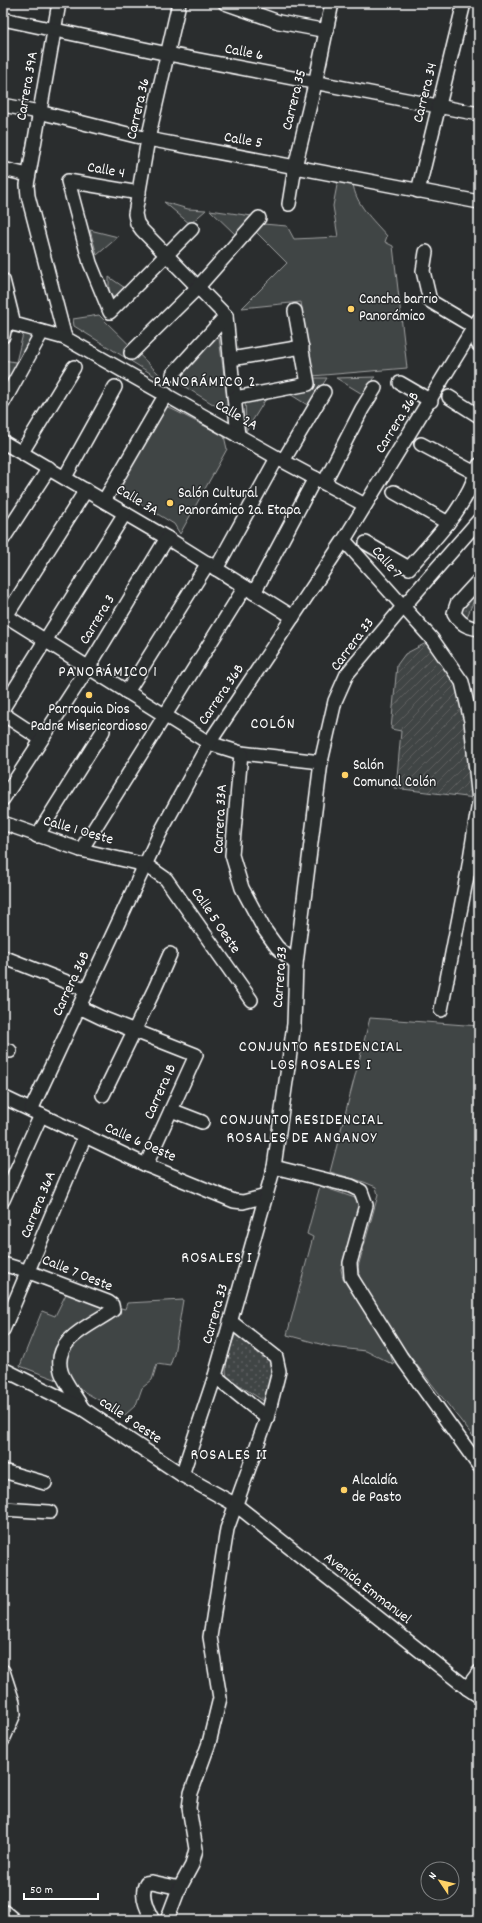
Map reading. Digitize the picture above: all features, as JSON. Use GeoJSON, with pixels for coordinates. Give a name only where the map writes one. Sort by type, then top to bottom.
{"type":"FeatureCollection","features":[{"type":"Feature","properties":{"kind":"street","name":"Carrera 39A"},"geometry":{"type":"LineString","coordinates":[[59,3],[28,175],[28,196],[65,338]]}},
{"type":"Feature","properties":{"kind":"street","name":"Carrera 36"},"geometry":{"type":"LineString","coordinates":[[167,254],[137,223],[135,214],[148,140],[179,3]]}},
{"type":"Feature","properties":{"kind":"street","name":"Carrera 35"},"geometry":{"type":"LineString","coordinates":[[289,204],[295,167],[315,84],[332,3]]}},
{"type":"Feature","properties":{"kind":"street","name":"Carrera 34"},"geometry":{"type":"LineString","coordinates":[[418,191],[464,3]]}},
{"type":"Feature","properties":{"kind":"street"},"geometry":{"type":"LineString","coordinates":[[231,4],[279,22],[326,31]]}},
{"type":"Feature","properties":{"kind":"street","name":"Calle 6"},"geometry":{"type":"LineString","coordinates":[[3,18],[315,84],[479,114]]}},
{"type":"Feature","properties":{"kind":"street","name":"Calle 5"},"geometry":{"type":"LineString","coordinates":[[3,105],[39,112],[148,140],[479,202]]}},
{"type":"Feature","properties":{"kind":"street"},"geometry":{"type":"LineString","coordinates":[[3,169],[28,175]]}},
{"type":"Feature","properties":{"kind":"street","name":"Calle 4"},"geometry":{"type":"LineString","coordinates":[[139,193],[68,180],[90,263],[110,312],[167,254]]}},
{"type":"Feature","properties":{"kind":"street"},"geometry":{"type":"LineString","coordinates":[[130,353],[198,287],[259,218]]}},
{"type":"Feature","properties":{"kind":"street"},"geometry":{"type":"LineString","coordinates":[[192,229],[167,254],[226,316],[238,436]]}},
{"type":"Feature","properties":{"kind":"street"},"geometry":{"type":"LineString","coordinates":[[426,252],[423,271],[430,301],[477,323]]}},
{"type":"Feature","properties":{"kind":"street"},"geometry":{"type":"LineString","coordinates":[[3,280],[8,322],[3,336]]}},
{"type":"Feature","properties":{"kind":"street"},"geometry":{"type":"LineString","coordinates":[[234,398],[308,384],[295,311]]}},
{"type":"Feature","properties":{"kind":"street"},"geometry":{"type":"LineString","coordinates":[[174,374],[226,316]]}},
{"type":"Feature","properties":{"kind":"street","name":"Calle 2A"},"geometry":{"type":"LineString","coordinates":[[8,322],[65,338],[238,436],[365,505]]}},
{"type":"Feature","properties":{"kind":"street","name":"Carrera 36B"},"geometry":{"type":"LineString","coordinates":[[3,1200],[36,1112],[79,1007],[159,835],[209,743],[344,540],[431,401],[477,323]]}},
{"type":"Feature","properties":{"kind":"street"},"geometry":{"type":"LineString","coordinates":[[3,403],[42,332]]}},
{"type":"Feature","properties":{"kind":"street"},"geometry":{"type":"LineString","coordinates":[[231,359],[302,347]]}},
{"type":"Feature","properties":{"kind":"street"},"geometry":{"type":"LineString","coordinates":[[22,452],[74,367]]}},
{"type":"Feature","properties":{"kind":"street"},"geometry":{"type":"LineString","coordinates":[[400,383],[431,401]]}},
{"type":"Feature","properties":{"kind":"street"},"geometry":{"type":"LineString","coordinates":[[65,477],[115,387]]}},
{"type":"Feature","properties":{"kind":"street"},"geometry":{"type":"LineString","coordinates":[[81,850],[166,716],[250,590],[375,388]]}},
{"type":"Feature","properties":{"kind":"street"},"geometry":{"type":"LineString","coordinates":[[127,692],[212,566],[324,392]]}},
{"type":"Feature","properties":{"kind":"street"},"geometry":{"type":"LineString","coordinates":[[104,501],[166,394]]}},
{"type":"Feature","properties":{"kind":"street"},"geometry":{"type":"LineString","coordinates":[[449,397],[479,416]]}},
{"type":"Feature","properties":{"kind":"street","name":"Calle 3A"},"geometry":{"type":"LineString","coordinates":[[3,442],[167,538],[293,617]]}},
{"type":"Feature","properties":{"kind":"street"},"geometry":{"type":"LineString","coordinates":[[366,543],[409,568],[465,501],[478,469],[421,444]]}},
{"type":"Feature","properties":{"kind":"street"},"geometry":{"type":"LineString","coordinates":[[3,539],[49,468]]}},
{"type":"Feature","properties":{"kind":"street"},"geometry":{"type":"LineString","coordinates":[[86,490],[4,617],[44,640],[209,743],[241,753],[321,762]]}},
{"type":"Feature","properties":{"kind":"street"},"geometry":{"type":"LineString","coordinates":[[394,492],[448,523]]}},
{"type":"Feature","properties":{"kind":"street"},"geometry":{"type":"LineString","coordinates":[[3,708],[44,640],[125,513]]}},
{"type":"Feature","properties":{"kind":"street","name":"Carrera 33"},"geometry":{"type":"LineString","coordinates":[[182,1475],[215,1376],[274,1167],[294,1024],[296,964],[321,762],[335,701],[347,674],[479,520]]}},
{"type":"Feature","properties":{"kind":"street","name":"Carrera 3"},"geometry":{"type":"LineString","coordinates":[[3,799],[88,668],[167,538]]}},
{"type":"Feature","properties":{"kind":"street","name":"Calle 7"},"geometry":{"type":"LineString","coordinates":[[344,540],[432,639],[462,682],[471,721],[479,802],[440,1010]]}},
{"type":"Feature","properties":{"kind":"street"},"geometry":{"type":"LineString","coordinates":[[479,580],[457,604],[454,612],[458,620],[466,626],[479,629]]}},
{"type":"Feature","properties":{"kind":"street"},"geometry":{"type":"LineString","coordinates":[[3,714],[41,739]]}},
{"type":"Feature","properties":{"kind":"street"},"geometry":{"type":"LineString","coordinates":[[37,836],[103,731]]}},
{"type":"Feature","properties":{"kind":"street","name":"Carrera 33A"},"geometry":{"type":"LineString","coordinates":[[241,753],[232,855],[242,888],[264,929],[277,947],[296,964]]}},
{"type":"Feature","properties":{"kind":"street","name":"Calle 1 Oeste"},"geometry":{"type":"LineString","coordinates":[[3,823],[81,850],[146,865]]}},
{"type":"Feature","properties":{"kind":"street","name":"Calle 5 Oeste"},"geometry":{"type":"LineString","coordinates":[[146,865],[166,879],[174,888],[251,1000]]}},
{"type":"Feature","properties":{"kind":"street"},"geometry":{"type":"LineString","coordinates":[[102,1095],[155,988],[170,954]]}},
{"type":"Feature","properties":{"kind":"street"},"geometry":{"type":"LineString","coordinates":[[3,957],[87,990]]}},
{"type":"Feature","properties":{"kind":"street"},"geometry":{"type":"LineString","coordinates":[[79,1007],[133,1031]]}},
{"type":"Feature","properties":{"kind":"street","name":"Carrera 1B"},"geometry":{"type":"LineString","coordinates":[[133,1031],[196,1056],[146,1165]]}},
{"type":"Feature","properties":{"kind":"street","name":"Calle 6 Oeste"},"geometry":{"type":"LineString","coordinates":[[3,1097],[146,1165],[234,1202],[244,1202],[266,1196]]}},
{"type":"Feature","properties":{"kind":"street"},"geometry":{"type":"LineString","coordinates":[[171,1110],[202,1122]]}},
{"type":"Feature","properties":{"kind":"street","name":"Carrera 36A"},"geometry":{"type":"LineString","coordinates":[[3,1330],[29,1272],[85,1136]]}},
{"type":"Feature","properties":{"kind":"street"},"geometry":{"type":"LineString","coordinates":[[274,1167],[351,1186],[361,1191],[366,1205],[350,1263],[351,1277],[401,1357],[479,1466]]}},
{"type":"Feature","properties":{"kind":"street","name":"Calle 7 Oeste"},"geometry":{"type":"LineString","coordinates":[[3,1264],[29,1272],[108,1302],[112,1305],[113,1310],[77,1333],[68,1340],[62,1349],[60,1360],[61,1372],[83,1409]]}},
{"type":"Feature","properties":{"kind":"street"},"geometry":{"type":"LineString","coordinates":[[166,1920],[192,1865],[196,1849],[189,1808],[190,1793],[209,1743],[220,1698],[210,1637],[227,1529],[267,1418],[279,1371],[276,1358],[230,1321]]}},
{"type":"Feature","properties":{"kind":"street","name":"calle 8 oeste"},"geometry":{"type":"LineString","coordinates":[[3,1369],[83,1409],[182,1475],[237,1503]]}},
{"type":"Feature","properties":{"kind":"street"},"geometry":{"type":"LineString","coordinates":[[215,1376],[267,1418]]}},
{"type":"Feature","properties":{"kind":"street"},"geometry":{"type":"LineString","coordinates":[[3,1471],[45,1483]]}},
{"type":"Feature","properties":{"kind":"street","name":"Avenida Emmanuel"},"geometry":{"type":"LineString","coordinates":[[237,1503],[472,1688],[479,1696]]}},
{"type":"Feature","properties":{"kind":"street"},"geometry":{"type":"LineString","coordinates":[[3,1508],[50,1512]]}},
{"type":"Feature","properties":{"kind":"street"},"geometry":{"type":"LineString","coordinates":[[3,1671],[13,1702],[14,1714],[3,1740]]}},
{"type":"Feature","properties":{"kind":"street"},"geometry":{"type":"LineString","coordinates":[[472,1688],[479,1672]]}},
{"type":"Feature","properties":{"kind":"street"},"geometry":{"type":"LineString","coordinates":[[153,1920],[145,1901],[144,1887],[146,1883],[152,1882],[180,1888]]}},
{"type":"Feature","properties":{"kind":"street"},"geometry":{"type":"LineString","coordinates":[[3,1911],[14,1920]]}},
{"type":"Feature","properties":{"kind":"shaded area"},"geometry":{"type":"Polygon","coordinates":[[[338,180],[353,183],[354,191],[361,205],[387,236],[385,242],[393,246],[407,368],[312,376],[301,302],[242,308],[287,263],[256,232],[263,224],[287,226],[294,239],[338,237],[333,206],[338,180]]]}},
{"type":"Feature","properties":{"kind":"shaded area"},"geometry":{"type":"Polygon","coordinates":[[[164,202],[188,209],[206,210],[190,224],[164,202]]]}},
{"type":"Feature","properties":{"kind":"shaded area"},"geometry":{"type":"Polygon","coordinates":[[[210,210],[259,217],[238,237],[210,210]]]}},
{"type":"Feature","properties":{"kind":"shaded area"},"geometry":{"type":"Polygon","coordinates":[[[90,230],[118,237],[97,255],[90,230]]]}},
{"type":"Feature","properties":{"kind":"shaded area"},"geometry":{"type":"Polygon","coordinates":[[[109,277],[125,288],[115,298],[109,294],[109,277]]]}},
{"type":"Feature","properties":{"kind":"shaded area"},"geometry":{"type":"Polygon","coordinates":[[[99,315],[162,377],[163,381],[74,326],[73,319],[99,315]]]}},
{"type":"Feature","properties":{"kind":"shaded area"},"geometry":{"type":"Polygon","coordinates":[[[6,325],[39,333],[3,399],[3,360],[16,362],[23,334],[7,331],[6,325]]]}},
{"type":"Feature","properties":{"kind":"shaded area"},"geometry":{"type":"Polygon","coordinates":[[[218,331],[228,404],[221,409],[174,380],[218,331]]]}},
{"type":"Feature","properties":{"kind":"shaded area"},"geometry":{"type":"Polygon","coordinates":[[[375,377],[364,395],[336,378],[375,377]]]}},
{"type":"Feature","properties":{"kind":"shaded area"},"geometry":{"type":"Polygon","coordinates":[[[315,378],[327,378],[309,406],[280,388],[310,382],[315,378]]]}},
{"type":"Feature","properties":{"kind":"shaded area"},"geometry":{"type":"Polygon","coordinates":[[[272,389],[246,431],[245,394],[272,389]]]}},
{"type":"Feature","properties":{"kind":"shaded area"},"geometry":{"type":"Polygon","coordinates":[[[162,404],[224,436],[227,449],[180,534],[174,524],[121,492],[118,484],[162,404]]]}},
{"type":"Feature","properties":{"kind":"shaded area"},"geometry":{"type":"Polygon","coordinates":[[[479,589],[479,601],[474,600],[467,617],[460,611],[479,589]]]}},
{"type":"Feature","properties":{"kind":"shaded area"},"geometry":{"type":"Polygon","coordinates":[[[428,642],[458,682],[464,701],[475,798],[394,788],[397,777],[401,731],[391,729],[397,665],[405,654],[428,642]]]}},
{"type":"Feature","properties":{"kind":"shaded area"},"geometry":{"type":"Polygon","coordinates":[[[370,1018],[479,1026],[479,1444],[405,1350],[360,1280],[358,1267],[378,1195],[376,1187],[330,1172],[370,1018]]]}},
{"type":"Feature","properties":{"kind":"shaded area"},"geometry":{"type":"Polygon","coordinates":[[[320,1186],[358,1199],[360,1205],[341,1269],[343,1279],[388,1348],[394,1365],[366,1351],[331,1347],[287,1335],[313,1237],[307,1234],[320,1186]]]}},
{"type":"Feature","properties":{"kind":"shaded area"},"geometry":{"type":"Polygon","coordinates":[[[68,1290],[104,1304],[125,1309],[127,1303],[183,1300],[174,1354],[170,1366],[157,1364],[152,1380],[142,1388],[136,1405],[125,1415],[76,1387],[20,1366],[42,1311],[55,1316],[68,1290]]]}},
{"type":"Feature","properties":{"kind":"shaded area"},"geometry":{"type":"Polygon","coordinates":[[[237,1330],[274,1358],[268,1404],[227,1377],[227,1359],[237,1330]]]}},
{"type":"Feature","properties":{"kind":"place","name":"Cancha barrio Panorámico"},"geometry":{"type":"Point","coordinates":[351,309]}},
{"type":"Feature","properties":{"kind":"place","name":"Salón Cultural Panorámico 2a. Etapa"},"geometry":{"type":"Point","coordinates":[170,503]}},
{"type":"Feature","properties":{"kind":"place","name":"Parroquia Dios Padre Misericordioso"},"geometry":{"type":"Point","coordinates":[89,695]}},
{"type":"Feature","properties":{"kind":"place","name":"Salón Comunal Colón"},"geometry":{"type":"Point","coordinates":[345,775]}},
{"type":"Feature","properties":{"kind":"place","name":"Alcaldía de Pasto"},"geometry":{"type":"Point","coordinates":[344,1490]}},
{"type":"Feature","properties":{"kind":"district","name":"PANORÁMICO 2"},"geometry":{"type":"Point","coordinates":[205,382]}},
{"type":"Feature","properties":{"kind":"district","name":"PANORÁMICO 1"},"geometry":{"type":"Point","coordinates":[108,672]}},
{"type":"Feature","properties":{"kind":"district","name":"COLÓN"},"geometry":{"type":"Point","coordinates":[273,724]}},
{"type":"Feature","properties":{"kind":"district","name":"CONJUNTO RESIDENCIAL LOS ROSALES I"},"geometry":{"type":"Point","coordinates":[321,1056]}},
{"type":"Feature","properties":{"kind":"district","name":"CONJUNTO RESIDENCIAL ROSALES DE ANGANOY"},"geometry":{"type":"Point","coordinates":[302,1129]}},
{"type":"Feature","properties":{"kind":"district","name":"ROSALES I"},"geometry":{"type":"Point","coordinates":[217,1258]}},
{"type":"Feature","properties":{"kind":"district","name":"ROSALES II"},"geometry":{"type":"Point","coordinates":[229,1455]}}]}
